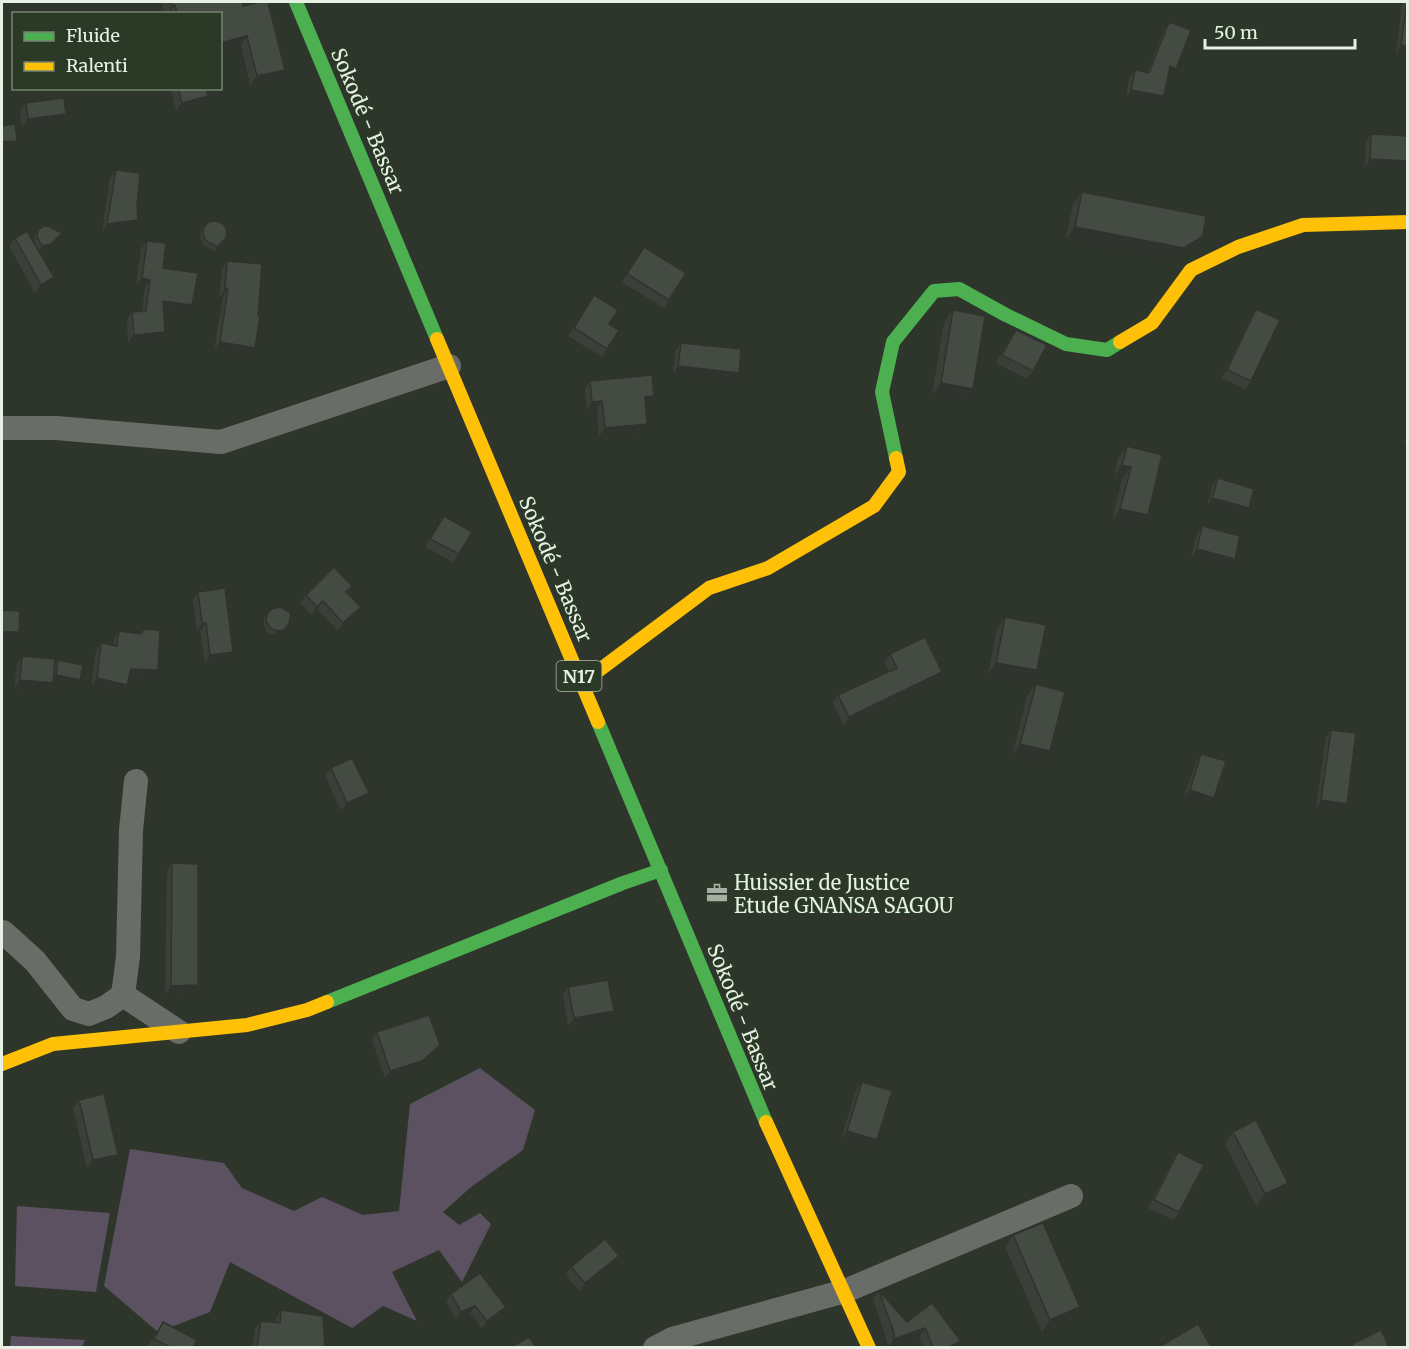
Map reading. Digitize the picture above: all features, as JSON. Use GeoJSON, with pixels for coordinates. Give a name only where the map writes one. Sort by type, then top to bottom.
{"type":"FeatureCollection","features":[{"type":"Feature","properties":{"kind":"street","name":"Sokodé - Bassar"},"geometry":{"type":"LineString","coordinates":[[296,2],[761,1110],[869,1347]]}},
{"type":"Feature","properties":{"kind":"street"},"geometry":{"type":"LineString","coordinates":[[582,683],[709,588],[768,568],[873,506],[899,472],[882,392],[893,342],[934,291],[959,289],[1066,344],[1107,350],[1152,323],[1191,270],[1238,247],[1303,225],[1407,222]]}},
{"type":"Feature","properties":{"kind":"street"},"geometry":{"type":"LineString","coordinates":[[2,428],[56,428],[221,442],[449,366]]}},
{"type":"Feature","properties":{"kind":"street"},"geometry":{"type":"LineString","coordinates":[[3,932],[35,961],[73,1009],[89,1014],[106,1007],[123,995],[128,957],[128,898],[136,781]]}},
{"type":"Feature","properties":{"kind":"street"},"geometry":{"type":"LineString","coordinates":[[2,1064],[53,1044],[247,1026],[307,1010],[662,870]]}},
{"type":"Feature","properties":{"kind":"street"},"geometry":{"type":"LineString","coordinates":[[123,995],[179,1032]]}},
{"type":"Feature","properties":{"kind":"street"},"geometry":{"type":"LineString","coordinates":[[655,1347],[672,1339],[845,1291],[1071,1196]]}},
{"type":"Feature","properties":{"kind":"shaded area"},"geometry":{"type":"Polygon","coordinates":[[[480,1068],[535,1110],[523,1150],[471,1187],[443,1212],[459,1225],[480,1213],[491,1224],[462,1282],[439,1250],[392,1272],[417,1321],[383,1306],[352,1328],[230,1262],[210,1312],[158,1332],[104,1286],[130,1149],[224,1163],[242,1188],[294,1211],[322,1197],[363,1215],[399,1211],[410,1104],[480,1068]]]}},
{"type":"Feature","properties":{"kind":"shaded area"},"geometry":{"type":"Polygon","coordinates":[[[17,1206],[110,1213],[96,1292],[15,1286],[17,1206]]]}},
{"type":"Feature","properties":{"kind":"shaded area"},"geometry":{"type":"Polygon","coordinates":[[[11,1336],[85,1340],[82,1347],[10,1347],[11,1336]]]}},
{"type":"Feature","properties":{"kind":"building"},"geometry":{"type":"Polygon","coordinates":[[[170,2],[242,2],[243,6],[268,2],[285,70],[257,76],[247,36],[222,42],[222,12],[177,12],[175,5],[172,6],[170,2]]]}},
{"type":"Feature","properties":{"kind":"building"},"geometry":{"type":"Polygon","coordinates":[[[1407,2],[1407,46],[1401,45],[1407,2]]]}},
{"type":"Feature","properties":{"kind":"building"},"geometry":{"type":"Polygon","coordinates":[[[1169,22],[1191,30],[1176,69],[1170,66],[1164,96],[1131,90],[1135,70],[1149,73],[1169,22]]]}},
{"type":"Feature","properties":{"kind":"building"},"geometry":{"type":"Polygon","coordinates":[[[179,90],[206,90],[208,96],[182,103],[179,90]]]}},
{"type":"Feature","properties":{"kind":"building"},"geometry":{"type":"Polygon","coordinates":[[[64,98],[66,114],[28,119],[26,103],[64,98]]]}},
{"type":"Feature","properties":{"kind":"building"},"geometry":{"type":"Polygon","coordinates":[[[15,124],[17,141],[2,142],[2,126],[15,124]]]}},
{"type":"Feature","properties":{"kind":"building"},"geometry":{"type":"Polygon","coordinates":[[[1371,134],[1407,136],[1407,161],[1370,159],[1371,134]]]}},
{"type":"Feature","properties":{"kind":"building"},"geometry":{"type":"Polygon","coordinates":[[[116,170],[140,173],[138,220],[107,224],[116,170]]]}},
{"type":"Feature","properties":{"kind":"building"},"geometry":{"type":"Polygon","coordinates":[[[1082,192],[1206,216],[1203,236],[1184,248],[1075,227],[1082,192]]]}},
{"type":"Feature","properties":{"kind":"building"},"geometry":{"type":"Polygon","coordinates":[[[217,221],[223,224],[227,231],[226,238],[217,247],[206,241],[203,235],[204,227],[209,222],[217,221]]]}},
{"type":"Feature","properties":{"kind":"building"},"geometry":{"type":"Polygon","coordinates":[[[48,226],[62,233],[51,244],[42,246],[37,237],[38,231],[48,226]]]}},
{"type":"Feature","properties":{"kind":"building"},"geometry":{"type":"Polygon","coordinates":[[[27,231],[54,277],[41,285],[15,238],[27,231]]]}},
{"type":"Feature","properties":{"kind":"building"},"geometry":{"type":"Polygon","coordinates":[[[147,241],[166,243],[163,268],[198,273],[192,305],[163,301],[165,332],[134,335],[132,312],[146,311],[150,280],[142,278],[147,241]]]}},
{"type":"Feature","properties":{"kind":"building"},"geometry":{"type":"Polygon","coordinates":[[[644,247],[686,273],[669,300],[627,274],[644,247]]]}},
{"type":"Feature","properties":{"kind":"building"},"geometry":{"type":"Polygon","coordinates":[[[227,261],[262,264],[258,316],[260,316],[255,348],[220,342],[228,289],[225,289],[227,261]]]}},
{"type":"Feature","properties":{"kind":"building"},"geometry":{"type":"Polygon","coordinates":[[[594,295],[618,310],[609,324],[619,330],[607,349],[574,328],[594,295]]]}},
{"type":"Feature","properties":{"kind":"building"},"geometry":{"type":"Polygon","coordinates":[[[1256,309],[1280,320],[1251,381],[1227,370],[1256,309]]]}},
{"type":"Feature","properties":{"kind":"building"},"geometry":{"type":"Polygon","coordinates":[[[953,310],[985,316],[973,389],[941,383],[953,310]]]}},
{"type":"Feature","properties":{"kind":"building"},"geometry":{"type":"Polygon","coordinates":[[[1016,330],[1047,345],[1033,371],[1002,355],[1016,330]]]}},
{"type":"Feature","properties":{"kind":"building"},"geometry":{"type":"Polygon","coordinates":[[[681,343],[741,349],[739,373],[678,366],[681,343]]]}},
{"type":"Feature","properties":{"kind":"building"},"geometry":{"type":"Polygon","coordinates":[[[652,375],[654,396],[645,397],[647,424],[605,428],[602,401],[592,402],[590,381],[652,375]]]}},
{"type":"Feature","properties":{"kind":"building"},"geometry":{"type":"Polygon","coordinates":[[[1127,446],[1162,455],[1148,515],[1120,509],[1131,467],[1122,465],[1127,446]]]}},
{"type":"Feature","properties":{"kind":"building"},"geometry":{"type":"Polygon","coordinates":[[[1218,478],[1254,489],[1249,508],[1212,498],[1218,478]]]}},
{"type":"Feature","properties":{"kind":"building"},"geometry":{"type":"Polygon","coordinates":[[[444,516],[472,532],[459,554],[430,539],[444,516]]]}},
{"type":"Feature","properties":{"kind":"building"},"geometry":{"type":"Polygon","coordinates":[[[1202,526],[1240,536],[1235,559],[1197,549],[1202,526]]]}},
{"type":"Feature","properties":{"kind":"building"},"geometry":{"type":"Polygon","coordinates":[[[334,567],[352,586],[346,592],[361,607],[343,623],[323,601],[317,607],[306,595],[334,567]]]}},
{"type":"Feature","properties":{"kind":"building"},"geometry":{"type":"Polygon","coordinates":[[[225,588],[233,652],[210,655],[206,623],[202,623],[198,592],[225,588]]]}},
{"type":"Feature","properties":{"kind":"building"},"geometry":{"type":"Polygon","coordinates":[[[280,607],[291,613],[289,624],[284,630],[277,631],[270,628],[266,621],[267,614],[272,609],[280,607]]]}},
{"type":"Feature","properties":{"kind":"building"},"geometry":{"type":"Polygon","coordinates":[[[2,610],[20,611],[19,632],[2,632],[2,610]]]}},
{"type":"Feature","properties":{"kind":"building"},"geometry":{"type":"Polygon","coordinates":[[[1005,617],[1046,625],[1037,670],[996,663],[1005,617]]]}},
{"type":"Feature","properties":{"kind":"building"},"geometry":{"type":"Polygon","coordinates":[[[143,629],[160,630],[158,670],[131,669],[127,685],[97,678],[101,643],[117,646],[119,631],[142,634],[143,629]]]}},
{"type":"Feature","properties":{"kind":"building"},"geometry":{"type":"Polygon","coordinates":[[[925,637],[942,672],[849,717],[838,695],[897,668],[890,654],[925,637]]]}},
{"type":"Feature","properties":{"kind":"building"},"geometry":{"type":"Polygon","coordinates":[[[22,656],[55,659],[53,683],[20,680],[22,656]]]}},
{"type":"Feature","properties":{"kind":"building"},"geometry":{"type":"Polygon","coordinates":[[[58,660],[83,665],[80,680],[56,675],[58,660]]]}},
{"type":"Feature","properties":{"kind":"building"},"geometry":{"type":"Polygon","coordinates":[[[1036,684],[1065,692],[1050,751],[1020,744],[1036,684]]]}},
{"type":"Feature","properties":{"kind":"building"},"geometry":{"type":"Polygon","coordinates":[[[1331,730],[1356,733],[1347,804],[1321,800],[1331,730]]]}},
{"type":"Feature","properties":{"kind":"building"},"geometry":{"type":"Polygon","coordinates":[[[1201,754],[1226,761],[1214,798],[1190,790],[1201,754]]]}},
{"type":"Feature","properties":{"kind":"building"},"geometry":{"type":"Polygon","coordinates":[[[352,758],[369,793],[347,803],[331,768],[352,758]]]}},
{"type":"Feature","properties":{"kind":"building"},"geometry":{"type":"Polygon","coordinates":[[[172,863],[198,864],[198,985],[171,986],[172,863]]]}},
{"type":"Feature","properties":{"kind":"building"},"geometry":{"type":"Polygon","coordinates":[[[608,980],[614,1011],[574,1018],[568,987],[608,980]]]}},
{"type":"Feature","properties":{"kind":"building"},"geometry":{"type":"Polygon","coordinates":[[[429,1015],[440,1045],[422,1061],[390,1071],[377,1032],[429,1015]]]}},
{"type":"Feature","properties":{"kind":"building"},"geometry":{"type":"Polygon","coordinates":[[[862,1082],[892,1091],[877,1140],[847,1131],[862,1082]]]}},
{"type":"Feature","properties":{"kind":"building"},"geometry":{"type":"Polygon","coordinates":[[[104,1094],[118,1155],[93,1160],[79,1100],[104,1094]]]}},
{"type":"Feature","properties":{"kind":"building"},"geometry":{"type":"Polygon","coordinates":[[[1256,1120],[1288,1183],[1265,1194],[1233,1132],[1256,1120]]]}},
{"type":"Feature","properties":{"kind":"building"},"geometry":{"type":"Polygon","coordinates":[[[1178,1152],[1204,1165],[1179,1212],[1154,1200],[1178,1152]]]}},
{"type":"Feature","properties":{"kind":"building"},"geometry":{"type":"Polygon","coordinates":[[[1043,1223],[1080,1307],[1050,1320],[1013,1235],[1043,1223]]]}},
{"type":"Feature","properties":{"kind":"building"},"geometry":{"type":"Polygon","coordinates":[[[605,1239],[619,1256],[585,1283],[571,1267],[605,1239]]]}},
{"type":"Feature","properties":{"kind":"building"},"geometry":{"type":"Polygon","coordinates":[[[480,1273],[506,1307],[487,1321],[475,1306],[461,1312],[451,1294],[480,1273]]]}},
{"type":"Feature","properties":{"kind":"building"},"geometry":{"type":"Polygon","coordinates":[[[879,1291],[907,1322],[932,1303],[961,1341],[952,1347],[933,1347],[925,1328],[894,1339],[879,1291]]]}},
{"type":"Feature","properties":{"kind":"building"},"geometry":{"type":"Polygon","coordinates":[[[281,1310],[323,1316],[325,1347],[257,1347],[261,1321],[280,1323],[281,1310]]]}},
{"type":"Feature","properties":{"kind":"building"},"geometry":{"type":"Polygon","coordinates":[[[163,1322],[197,1340],[193,1347],[170,1347],[154,1339],[163,1322]]]}},
{"type":"Feature","properties":{"kind":"building"},"geometry":{"type":"Polygon","coordinates":[[[1198,1324],[1211,1347],[1159,1347],[1198,1324]]]}},
{"type":"Feature","properties":{"kind":"building"},"geometry":{"type":"Polygon","coordinates":[[[1381,1330],[1388,1347],[1349,1347],[1352,1344],[1381,1330]]]}},
{"type":"Feature","properties":{"kind":"building"},"geometry":{"type":"Polygon","coordinates":[[[529,1337],[536,1347],[511,1347],[529,1337]]]}},
{"type":"Feature","properties":{"kind":"traffic: fast"},"geometry":{"type":"LineString","coordinates":[[296,2],[437,339]]}},
{"type":"Feature","properties":{"kind":"traffic: fast"},"geometry":{"type":"LineString","coordinates":[[896,458],[882,392],[893,342],[934,291],[959,289],[1066,344],[1107,350],[1120,342]]}},
{"type":"Feature","properties":{"kind":"traffic: fast"},"geometry":{"type":"LineString","coordinates":[[598,722],[766,1122]]}},
{"type":"Feature","properties":{"kind":"traffic: fast"},"geometry":{"type":"LineString","coordinates":[[327,1002],[623,883],[661,870]]}},
{"type":"Feature","properties":{"kind":"traffic: slow"},"geometry":{"type":"LineString","coordinates":[[1120,342],[1152,323],[1191,270],[1238,247],[1303,225],[1408,222]]}},
{"type":"Feature","properties":{"kind":"traffic: slow"},"geometry":{"type":"LineString","coordinates":[[437,339],[598,722]]}},
{"type":"Feature","properties":{"kind":"traffic: slow"},"geometry":{"type":"LineString","coordinates":[[582,683],[709,588],[768,568],[874,506],[899,472],[896,458]]}},
{"type":"Feature","properties":{"kind":"traffic: slow"},"geometry":{"type":"LineString","coordinates":[[2,1064],[53,1044],[247,1025],[307,1010],[327,1002]]}},
{"type":"Feature","properties":{"kind":"traffic: slow"},"geometry":{"type":"LineString","coordinates":[[766,1122],[869,1348]]}},
{"type":"Feature","properties":{"kind":"place","name":"Huissier de Justice Etude GNANSA SAGOU"},"geometry":{"type":"Point","coordinates":[717,893]}}]}
